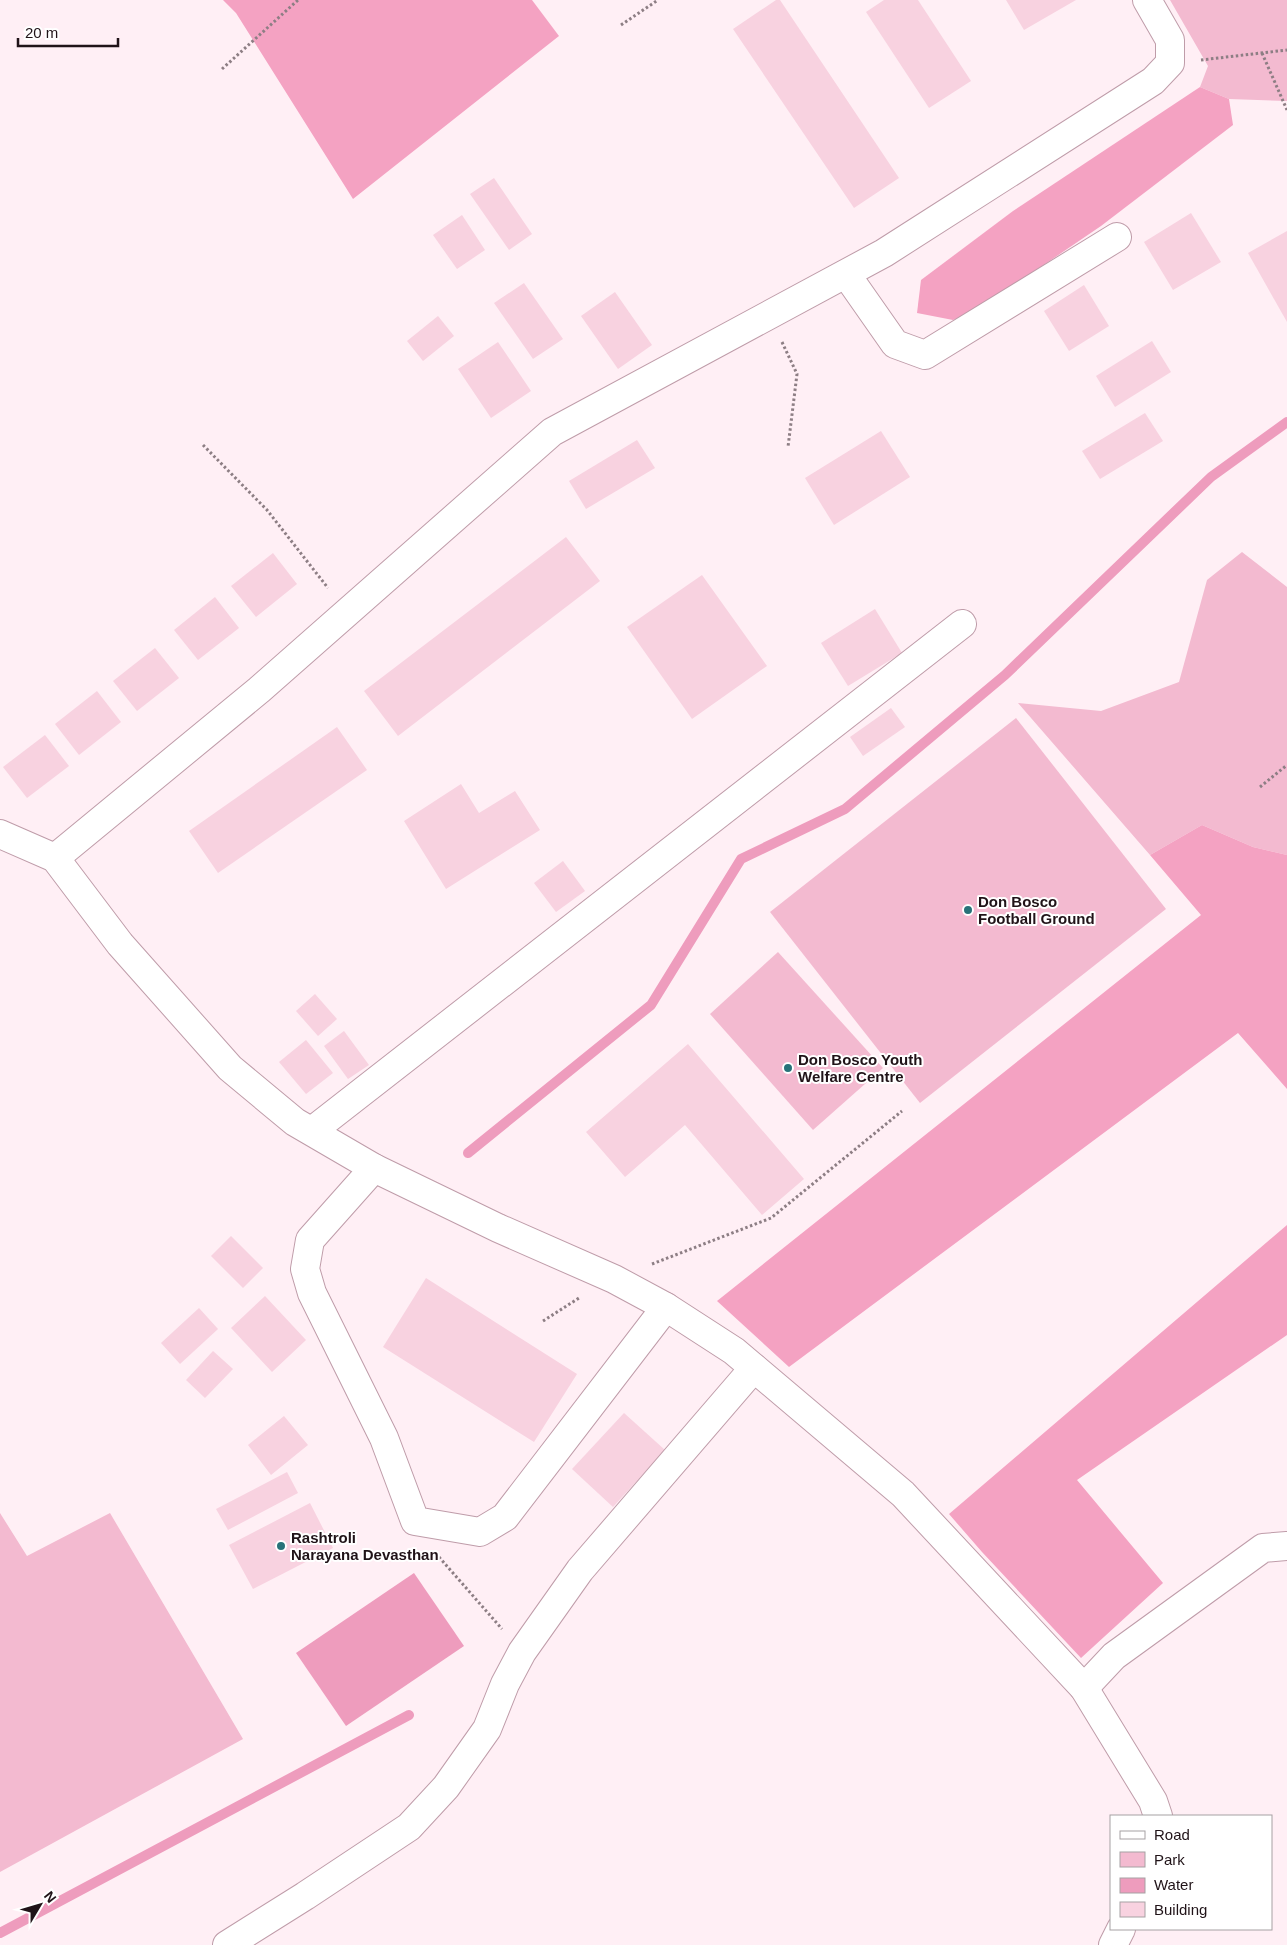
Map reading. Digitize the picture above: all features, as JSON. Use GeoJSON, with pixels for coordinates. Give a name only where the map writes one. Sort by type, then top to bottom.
{"type":"FeatureCollection","features":[{"type":"Feature","properties":{"kind":"street"},"geometry":{"type":"LineString","coordinates":[[55,858],[260,690],[552,432],[884,253],[1153,81],[1170,63],[1170,40],[1147,0]]}},
{"type":"Feature","properties":{"kind":"street"},"geometry":{"type":"LineString","coordinates":[[846,274],[895,344],[925,355],[1117,237]]}},
{"type":"Feature","properties":{"kind":"street"},"geometry":{"type":"LineString","coordinates":[[312,1131],[962,624]]}},
{"type":"Feature","properties":{"kind":"street"},"geometry":{"type":"LineString","coordinates":[[0,834],[55,858],[120,944],[230,1068],[295,1122],[374,1168],[498,1228],[614,1279],[666,1308],[734,1351],[903,1494],[1084,1688],[1153,1801],[1158,1815]]}},
{"type":"Feature","properties":{"kind":"street"},"geometry":{"type":"LineString","coordinates":[[374,1168],[310,1240],[305,1269],[312,1293],[384,1438],[415,1521],[480,1532],[505,1517],[666,1308]]}},
{"type":"Feature","properties":{"kind":"street"},"geometry":{"type":"LineString","coordinates":[[227,1945],[305,1896],[408,1827],[446,1787],[487,1729],[522,1652],[580,1570],[754,1368]]}},
{"type":"Feature","properties":{"kind":"street"},"geometry":{"type":"LineString","coordinates":[[1084,1688],[1114,1656],[1262,1548],[1287,1546]]}},
{"type":"Feature","properties":{"kind":"street"},"geometry":{"type":"LineString","coordinates":[[1113,1945],[1120,1930]]}},
{"type":"Feature","properties":{"kind":"path"},"geometry":{"type":"LineString","coordinates":[[222,69],[298,0]]}},
{"type":"Feature","properties":{"kind":"path"},"geometry":{"type":"LineString","coordinates":[[621,25],[658,0]]}},
{"type":"Feature","properties":{"kind":"path"},"geometry":{"type":"LineString","coordinates":[[1170,63],[1287,50]]}},
{"type":"Feature","properties":{"kind":"path"},"geometry":{"type":"LineString","coordinates":[[1262,53],[1287,110]]}},
{"type":"Feature","properties":{"kind":"path"},"geometry":{"type":"LineString","coordinates":[[769,315],[797,374],[788,447]]}},
{"type":"Feature","properties":{"kind":"path"},"geometry":{"type":"LineString","coordinates":[[203,445],[267,510],[347,613]]}},
{"type":"Feature","properties":{"kind":"path"},"geometry":{"type":"LineString","coordinates":[[1260,787],[1287,765]]}},
{"type":"Feature","properties":{"kind":"path"},"geometry":{"type":"LineString","coordinates":[[543,1321],[593,1289],[614,1279],[771,1218],[902,1111]]}},
{"type":"Feature","properties":{"kind":"path"},"geometry":{"type":"LineString","coordinates":[[415,1521],[434,1551],[522,1652]]}},
{"type":"Feature","properties":{"kind":"green space"},"geometry":{"type":"Polygon","coordinates":[[[1170,0],[1287,0],[1287,101],[1229,99],[1200,87],[1208,66],[1170,0]]]}},
{"type":"Feature","properties":{"kind":"green space"},"geometry":{"type":"Polygon","coordinates":[[[1242,552],[1287,587],[1287,855],[1253,847],[1202,825],[1150,855],[1018,703],[1101,711],[1179,682],[1207,580],[1242,552]]]}},
{"type":"Feature","properties":{"kind":"green space","name":"Don Bosco Football Ground"},"geometry":{"type":"Polygon","coordinates":[[[1016,718],[1166,909],[920,1103],[770,912],[1016,718]]]}},
{"type":"Feature","properties":{"kind":"green space"},"geometry":{"type":"Polygon","coordinates":[[[778,952],[883,1068],[813,1130],[710,1014],[778,952]]]}},
{"type":"Feature","properties":{"kind":"green space"},"geometry":{"type":"Polygon","coordinates":[[[0,1513],[27,1556],[110,1513],[243,1739],[0,1872],[0,1513]]]}},
{"type":"Feature","properties":{"kind":"shaded area"},"geometry":{"type":"Polygon","coordinates":[[[223,0],[532,0],[559,36],[353,199],[236,13],[223,0]]]}},
{"type":"Feature","properties":{"kind":"shaded area"},"geometry":{"type":"Polygon","coordinates":[[[1200,87],[1229,99],[1233,125],[1101,226],[979,309],[953,320],[917,313],[921,280],[1013,211],[1200,87]]]}},
{"type":"Feature","properties":{"kind":"shaded area"},"geometry":{"type":"Polygon","coordinates":[[[1202,825],[1253,847],[1287,855],[1287,1089],[1238,1033],[789,1367],[717,1301],[1201,915],[1150,855],[1202,825]]]}},
{"type":"Feature","properties":{"kind":"shaded area"},"geometry":{"type":"Polygon","coordinates":[[[1287,1225],[1287,1335],[1077,1480],[1163,1583],[1081,1658],[949,1514],[1287,1225]]]}},
{"type":"Feature","properties":{"kind":"water"},"geometry":{"type":"Polygon","coordinates":[[[414,1573],[464,1646],[346,1726],[296,1653],[414,1573]]]}},
{"type":"Feature","properties":{"kind":"building"},"geometry":{"type":"Polygon","coordinates":[[[776,0],[780,0],[899,178],[854,208],[733,29],[776,0]]]}},
{"type":"Feature","properties":{"kind":"building"},"geometry":{"type":"Polygon","coordinates":[[[884,0],[918,0],[971,81],[929,108],[866,12],[884,0]]]}},
{"type":"Feature","properties":{"kind":"building"},"geometry":{"type":"Polygon","coordinates":[[[1006,0],[1076,0],[1024,30],[1006,0]]]}},
{"type":"Feature","properties":{"kind":"building"},"geometry":{"type":"Polygon","coordinates":[[[494,178],[532,234],[509,250],[470,194],[494,178]]]}},
{"type":"Feature","properties":{"kind":"building"},"geometry":{"type":"Polygon","coordinates":[[[1191,213],[1221,262],[1173,290],[1144,242],[1191,213]]]}},
{"type":"Feature","properties":{"kind":"building"},"geometry":{"type":"Polygon","coordinates":[[[462,215],[485,250],[457,269],[433,235],[462,215]]]}},
{"type":"Feature","properties":{"kind":"building"},"geometry":{"type":"Polygon","coordinates":[[[1287,231],[1287,322],[1248,253],[1287,231]]]}},
{"type":"Feature","properties":{"kind":"building"},"geometry":{"type":"Polygon","coordinates":[[[524,283],[563,339],[533,359],[494,303],[524,283]]]}},
{"type":"Feature","properties":{"kind":"building"},"geometry":{"type":"Polygon","coordinates":[[[1084,285],[1109,326],[1069,351],[1044,311],[1084,285]]]}},
{"type":"Feature","properties":{"kind":"building"},"geometry":{"type":"Polygon","coordinates":[[[615,292],[652,345],[618,369],[581,316],[615,292]]]}},
{"type":"Feature","properties":{"kind":"building"},"geometry":{"type":"Polygon","coordinates":[[[438,316],[454,336],[423,361],[407,341],[438,316]]]}},
{"type":"Feature","properties":{"kind":"building"},"geometry":{"type":"Polygon","coordinates":[[[1152,341],[1171,372],[1115,407],[1096,376],[1152,341]]]}},
{"type":"Feature","properties":{"kind":"building"},"geometry":{"type":"Polygon","coordinates":[[[498,342],[531,391],[491,418],[458,369],[498,342]]]}},
{"type":"Feature","properties":{"kind":"building"},"geometry":{"type":"Polygon","coordinates":[[[1145,413],[1163,441],[1100,479],[1082,451],[1145,413]]]}},
{"type":"Feature","properties":{"kind":"building"},"geometry":{"type":"Polygon","coordinates":[[[881,431],[910,477],[834,525],[805,478],[881,431]]]}},
{"type":"Feature","properties":{"kind":"building"},"geometry":{"type":"Polygon","coordinates":[[[637,440],[655,468],[586,509],[569,481],[637,440]]]}},
{"type":"Feature","properties":{"kind":"building"},"geometry":{"type":"Polygon","coordinates":[[[566,537],[600,581],[398,736],[364,691],[566,537]]]}},
{"type":"Feature","properties":{"kind":"building"},"geometry":{"type":"Polygon","coordinates":[[[273,553],[297,584],[256,617],[231,586],[273,553]]]}},
{"type":"Feature","properties":{"kind":"building"},"geometry":{"type":"Polygon","coordinates":[[[702,575],[767,666],[692,719],[627,627],[702,575]]]}},
{"type":"Feature","properties":{"kind":"building"},"geometry":{"type":"Polygon","coordinates":[[[215,597],[239,628],[198,660],[174,630],[215,597]]]}},
{"type":"Feature","properties":{"kind":"building"},"geometry":{"type":"Polygon","coordinates":[[[875,609],[902,653],[848,686],[821,643],[875,609]]]}},
{"type":"Feature","properties":{"kind":"building"},"geometry":{"type":"Polygon","coordinates":[[[155,648],[179,678],[137,711],[113,681],[155,648]]]}},
{"type":"Feature","properties":{"kind":"building"},"geometry":{"type":"Polygon","coordinates":[[[97,691],[121,722],[79,755],[55,724],[97,691]]]}},
{"type":"Feature","properties":{"kind":"building"},"geometry":{"type":"Polygon","coordinates":[[[891,708],[905,727],[863,756],[850,737],[891,708]]]}},
{"type":"Feature","properties":{"kind":"building"},"geometry":{"type":"Polygon","coordinates":[[[337,727],[367,770],[218,873],[189,831],[337,727]]]}},
{"type":"Feature","properties":{"kind":"building"},"geometry":{"type":"Polygon","coordinates":[[[45,735],[69,766],[27,798],[3,767],[45,735]]]}},
{"type":"Feature","properties":{"kind":"building"},"geometry":{"type":"Polygon","coordinates":[[[461,784],[479,813],[515,791],[540,830],[446,889],[404,821],[461,784]]]}},
{"type":"Feature","properties":{"kind":"building"},"geometry":{"type":"Polygon","coordinates":[[[563,861],[585,891],[556,912],[534,883],[563,861]]]}},
{"type":"Feature","properties":{"kind":"building"},"geometry":{"type":"Polygon","coordinates":[[[315,994],[337,1019],[318,1036],[296,1011],[315,994]]]}},
{"type":"Feature","properties":{"kind":"building"},"geometry":{"type":"Polygon","coordinates":[[[344,1031],[369,1065],[348,1079],[324,1046],[344,1031]]]}},
{"type":"Feature","properties":{"kind":"building"},"geometry":{"type":"Polygon","coordinates":[[[306,1040],[333,1073],[306,1094],[279,1062],[306,1040]]]}},
{"type":"Feature","properties":{"kind":"building"},"geometry":{"type":"Polygon","coordinates":[[[688,1044],[804,1179],[762,1215],[685,1125],[625,1177],[586,1132],[688,1044]]]}},
{"type":"Feature","properties":{"kind":"building"},"geometry":{"type":"Polygon","coordinates":[[[231,1236],[263,1268],[243,1288],[211,1256],[231,1236]]]}},
{"type":"Feature","properties":{"kind":"building"},"geometry":{"type":"Polygon","coordinates":[[[426,1278],[577,1374],[534,1442],[383,1347],[426,1278]]]}},
{"type":"Feature","properties":{"kind":"building"},"geometry":{"type":"Polygon","coordinates":[[[265,1296],[306,1340],[272,1372],[231,1328],[265,1296]]]}},
{"type":"Feature","properties":{"kind":"building"},"geometry":{"type":"Polygon","coordinates":[[[199,1308],[218,1329],[180,1364],[161,1343],[199,1308]]]}},
{"type":"Feature","properties":{"kind":"building"},"geometry":{"type":"Polygon","coordinates":[[[213,1351],[233,1369],[205,1398],[186,1380],[213,1351]]]}},
{"type":"Feature","properties":{"kind":"building"},"geometry":{"type":"Polygon","coordinates":[[[624,1413],[665,1450],[613,1507],[572,1469],[624,1413]]]}},
{"type":"Feature","properties":{"kind":"building"},"geometry":{"type":"Polygon","coordinates":[[[284,1416],[308,1445],[271,1475],[248,1445],[284,1416]]]}},
{"type":"Feature","properties":{"kind":"building"},"geometry":{"type":"Polygon","coordinates":[[[287,1472],[298,1493],[228,1530],[216,1509],[287,1472]]]}},
{"type":"Feature","properties":{"kind":"building","name":"Rashtroli Narayana Devasthan"},"geometry":{"type":"Polygon","coordinates":[[[310,1503],[333,1548],[253,1589],[229,1545],[310,1503]]]}},
{"type":"Feature","properties":{"kind":"waterway"},"geometry":{"type":"LineString","coordinates":[[468,1153],[651,1005],[741,859],[845,809],[1005,675],[1211,477],[1287,422]]}},
{"type":"Feature","properties":{"kind":"waterway"},"geometry":{"type":"LineString","coordinates":[[0,1933],[409,1715]]}},
{"type":"Feature","properties":{"kind":"place","name":"Don Bosco Football Ground"},"geometry":{"type":"Point","coordinates":[968,910]}},
{"type":"Feature","properties":{"kind":"place","name":"Don Bosco Youth Welfare Centre"},"geometry":{"type":"Point","coordinates":[788,1068]}},
{"type":"Feature","properties":{"kind":"place","name":"Rashtroli Narayana Devasthan"},"geometry":{"type":"Point","coordinates":[281,1546]}}]}
